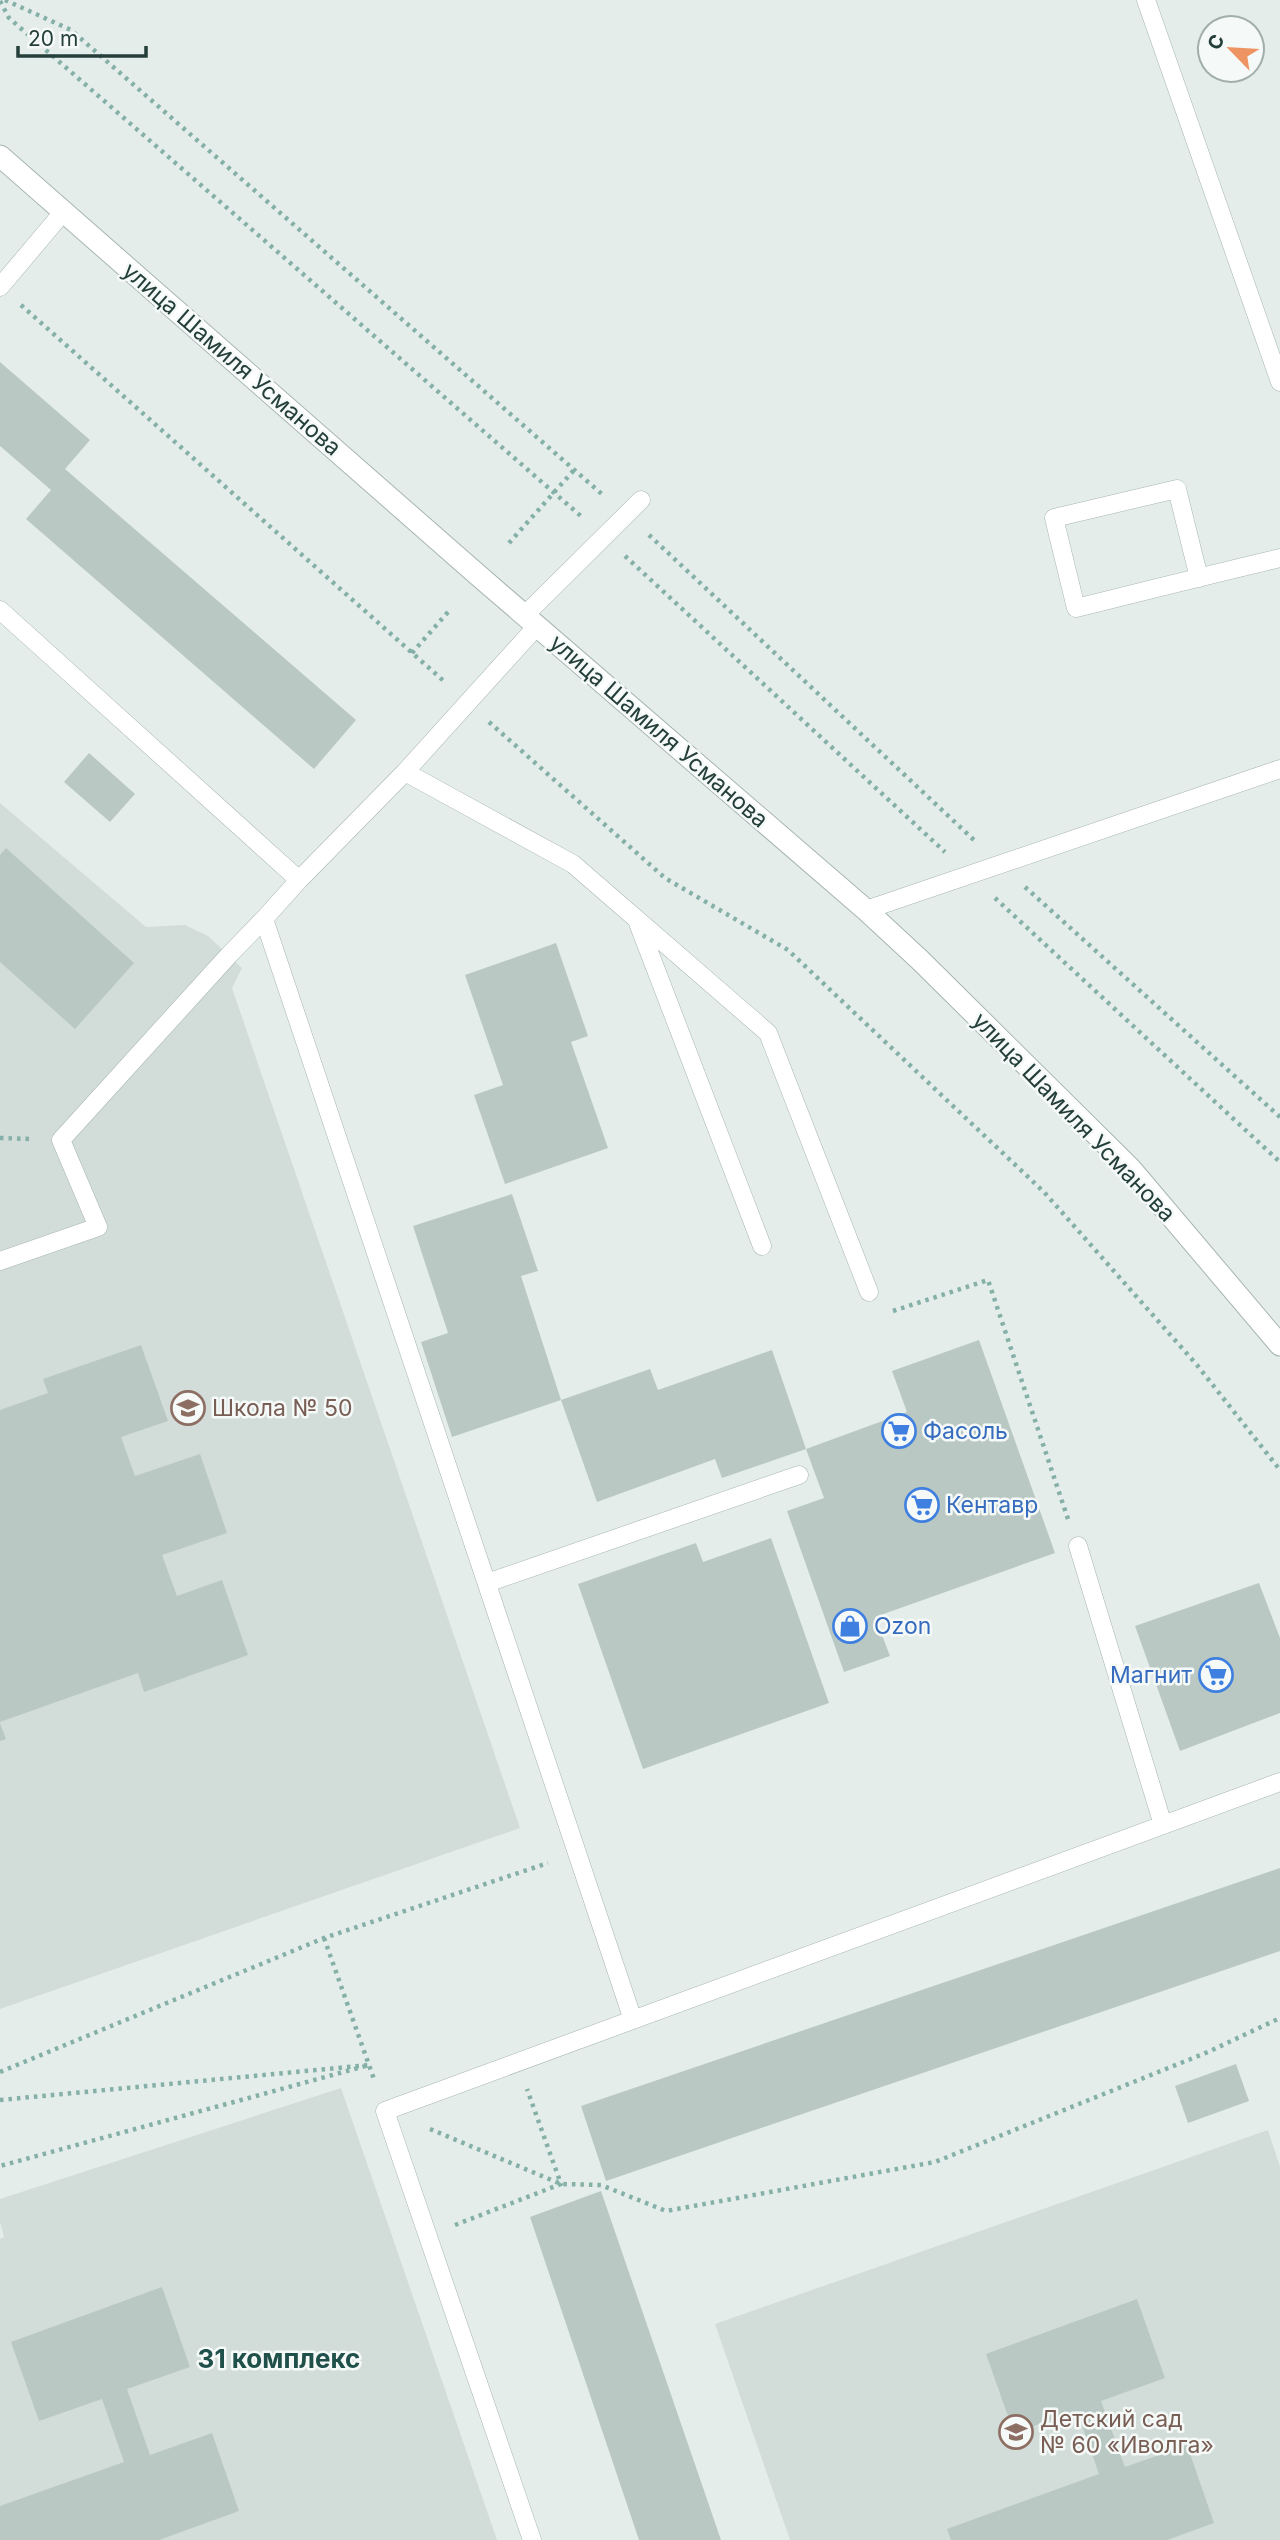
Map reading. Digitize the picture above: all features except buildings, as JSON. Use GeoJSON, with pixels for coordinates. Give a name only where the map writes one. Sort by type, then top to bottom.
{"type":"FeatureCollection","features":[{"type":"Feature","properties":{"kind":"street","name":"улица Шамиля Усманова"},"geometry":{"type":"LineString","coordinates":[[0,156],[866,910],[920,960],[1131,1169],[1280,1345]]}},
{"type":"Feature","properties":{"kind":"lane"},"geometry":{"type":"LineString","coordinates":[[1146,0],[1280,382]]}},
{"type":"Feature","properties":{"kind":"lane"},"geometry":{"type":"LineString","coordinates":[[0,287],[64,211]]}},
{"type":"Feature","properties":{"kind":"lane"},"geometry":{"type":"LineString","coordinates":[[1199,578],[1177,489],[1054,519],[1076,608],[1199,578],[1280,558]]}},
{"type":"Feature","properties":{"kind":"lane"},"geometry":{"type":"LineString","coordinates":[[0,1261],[98,1227],[61,1140],[229,955],[468,703],[531,621],[641,500]]}},
{"type":"Feature","properties":{"kind":"lane"},"geometry":{"type":"LineString","coordinates":[[0,610],[299,880]]}},
{"type":"Feature","properties":{"kind":"lane"},"geometry":{"type":"LineString","coordinates":[[866,910],[1280,769]]}},
{"type":"Feature","properties":{"kind":"lane"},"geometry":{"type":"LineString","coordinates":[[405,772],[573,864],[768,1033],[869,1292]]}},
{"type":"Feature","properties":{"kind":"lane"},"geometry":{"type":"LineString","coordinates":[[264,919],[633,2020]]}},
{"type":"Feature","properties":{"kind":"lane"},"geometry":{"type":"LineString","coordinates":[[637,920],[762,1246]]}},
{"type":"Feature","properties":{"kind":"lane"},"geometry":{"type":"LineString","coordinates":[[487,1583],[799,1475]]}},
{"type":"Feature","properties":{"kind":"lane"},"geometry":{"type":"LineString","coordinates":[[1078,1546],[1163,1825]]}},
{"type":"Feature","properties":{"kind":"lane"},"geometry":{"type":"LineString","coordinates":[[533,2540],[385,2111],[1280,1782]]}},
{"type":"Feature","properties":{"kind":"path"},"geometry":{"type":"LineString","coordinates":[[2,0],[71,30],[627,514],[1000,864],[1280,1117]]}},
{"type":"Feature","properties":{"kind":"path"},"geometry":{"type":"LineString","coordinates":[[2,0],[9,18],[605,537],[1280,1162]]}},
{"type":"Feature","properties":{"kind":"path"},"geometry":{"type":"LineString","coordinates":[[0,287],[665,878],[788,950],[1044,1192],[1198,1365],[1280,1470]]}},
{"type":"Feature","properties":{"kind":"path"},"geometry":{"type":"LineString","coordinates":[[509,543],[574,470]]}},
{"type":"Feature","properties":{"kind":"path"},"geometry":{"type":"LineString","coordinates":[[412,653],[448,612]]}},
{"type":"Feature","properties":{"kind":"path"},"geometry":{"type":"LineString","coordinates":[[869,1292],[878,1315],[988,1280],[1078,1546]]}},
{"type":"Feature","properties":{"kind":"path"},"geometry":{"type":"LineString","coordinates":[[0,2072],[324,1938],[577,1853]]}},
{"type":"Feature","properties":{"kind":"path"},"geometry":{"type":"LineString","coordinates":[[324,1938],[385,2111],[561,2184],[601,2185],[666,2211],[935,2162],[1208,2052],[1280,2018]]}},
{"type":"Feature","properties":{"kind":"path"},"geometry":{"type":"LineString","coordinates":[[517,2062],[561,2184]]}},
{"type":"Feature","properties":{"kind":"path"},"geometry":{"type":"LineString","coordinates":[[0,2101],[369,2065]]}},
{"type":"Feature","properties":{"kind":"path"},"geometry":{"type":"LineString","coordinates":[[0,2166],[369,2065]]}},
{"type":"Feature","properties":{"kind":"path"},"geometry":{"type":"LineString","coordinates":[[428,2235],[561,2184]]}},
{"type":"Feature","properties":{"kind":"shaded area","name":"Школа № 50"},"geometry":{"type":"Polygon","coordinates":[[[0,803],[146,927],[185,925],[208,936],[242,968],[232,988],[520,1828],[0,2009],[0,803]]]}},
{"type":"Feature","properties":{"kind":"shaded area"},"geometry":{"type":"Polygon","coordinates":[[[341,2088],[497,2540],[0,2540],[0,2239],[4,2237],[0,2222],[0,2199],[341,2088]]]}},
{"type":"Feature","properties":{"kind":"shaded area","name":"Детский сад № 60 «Иволга»"},"geometry":{"type":"Polygon","coordinates":[[[1268,2130],[1280,2167],[1280,2540],[790,2540],[715,2324],[1268,2130]]]}},
{"type":"Feature","properties":{"kind":"place","name":"Школа № 50"},"geometry":{"type":"Point","coordinates":[188,1408]}},
{"type":"Feature","properties":{"kind":"place","name":"Фасоль"},"geometry":{"type":"Point","coordinates":[899,1431]}},
{"type":"Feature","properties":{"kind":"place","name":"Кентавр"},"geometry":{"type":"Point","coordinates":[922,1505]}},
{"type":"Feature","properties":{"kind":"place","name":"Ozon"},"geometry":{"type":"Point","coordinates":[850,1626]}},
{"type":"Feature","properties":{"kind":"place","name":"Магнит"},"geometry":{"type":"Point","coordinates":[1216,1675]}},
{"type":"Feature","properties":{"kind":"place","name":"Детский сад № 60 «Иволга»"},"geometry":{"type":"Point","coordinates":[1016,2432]}},
{"type":"Feature","properties":{"kind":"district","name":"31 комплекс"},"geometry":{"type":"Point","coordinates":[279,2358]}}]}
